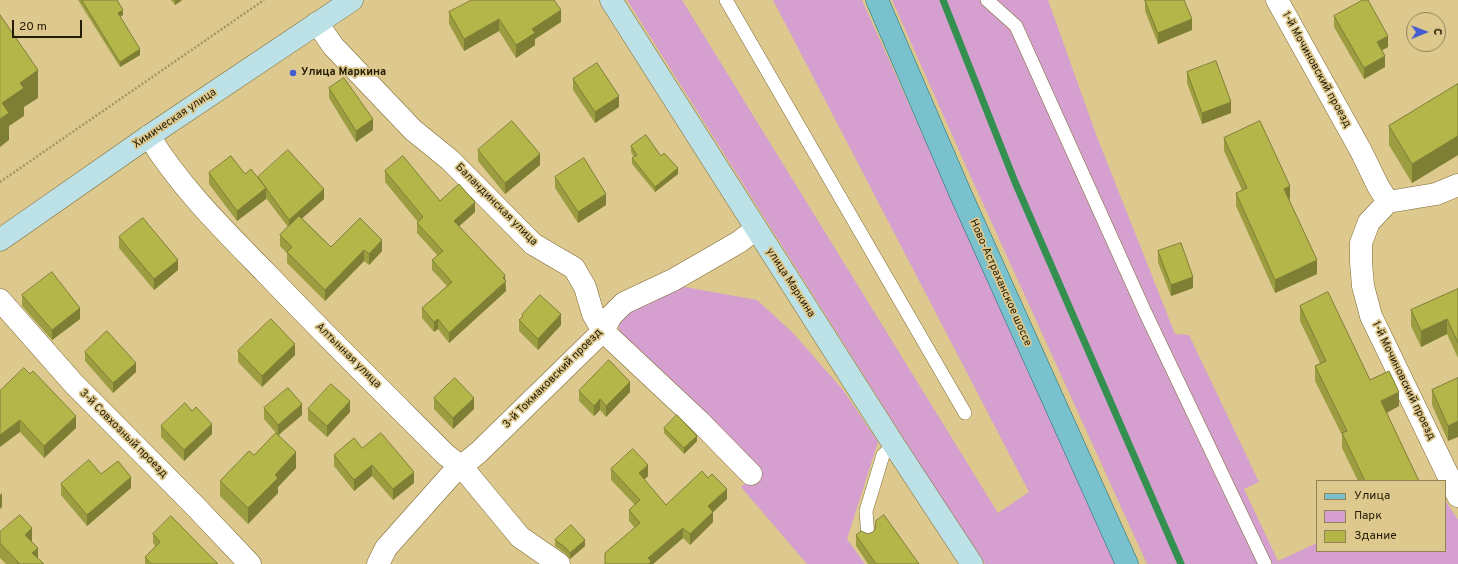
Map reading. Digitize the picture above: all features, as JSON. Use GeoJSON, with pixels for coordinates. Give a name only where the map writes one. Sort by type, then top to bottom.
{"type":"FeatureCollection","features":[{"type":"Feature","properties":{"kind":"main road","name":"Ново-Астраханское шоссе"},"geometry":{"type":"LineString","coordinates":[[876,0],[961,195],[1127,564]]}},
{"type":"Feature","properties":{"kind":"street","name":"Химическая улица"},"geometry":{"type":"LineString","coordinates":[[0,240],[149,136],[352,0]]}},
{"type":"Feature","properties":{"kind":"street","name":"улица Маркина"},"geometry":{"type":"LineString","coordinates":[[611,0],[894,445],[972,564]]}},
{"type":"Feature","properties":{"kind":"street","name":"1-й Мочиновский проезд"},"geometry":{"type":"LineString","coordinates":[[1277,0],[1388,202],[1369,222],[1361,243],[1363,286],[1371,316],[1458,496]]}},
{"type":"Feature","properties":{"kind":"street","name":"Баландинская улица"},"geometry":{"type":"LineString","coordinates":[[317,23],[333,46],[413,130],[450,160],[533,244],[574,268],[585,287],[593,314],[603,331],[698,421],[751,474]]}},
{"type":"Feature","properties":{"kind":"street","name":"Алтынная улица"},"geometry":{"type":"LineString","coordinates":[[149,136],[164,160],[222,227],[292,301],[446,455],[462,467],[520,537],[559,564]]}},
{"type":"Feature","properties":{"kind":"street"},"geometry":{"type":"LineString","coordinates":[[1388,202],[1436,194],[1458,185]]}},
{"type":"Feature","properties":{"kind":"street","name":"3-й Токмаковский проезд"},"geometry":{"type":"LineString","coordinates":[[378,564],[386,548],[451,475],[462,467],[603,331],[611,316],[624,303],[673,280],[739,242],[756,229]]}},
{"type":"Feature","properties":{"kind":"street","name":"3-й Совхозный проезд"},"geometry":{"type":"LineString","coordinates":[[0,300],[74,384],[194,505],[250,564]]}},
{"type":"Feature","properties":{"kind":"lane"},"geometry":{"type":"LineString","coordinates":[[726,0],[965,413]]}},
{"type":"Feature","properties":{"kind":"lane"},"geometry":{"type":"LineString","coordinates":[[987,0],[1016,26],[1145,312],[1266,564]]}},
{"type":"Feature","properties":{"kind":"lane"},"geometry":{"type":"LineString","coordinates":[[868,537],[866,511],[883,455],[894,445]]}},
{"type":"Feature","properties":{"kind":"path"},"geometry":{"type":"LineString","coordinates":[[0,182],[264,0]]}},
{"type":"Feature","properties":{"kind":"green space"},"geometry":{"type":"Polygon","coordinates":[[[627,0],[682,0],[998,513],[1029,492],[773,0],[862,0],[1116,564],[985,564],[964,534],[627,0]]]}},
{"type":"Feature","properties":{"kind":"green space"},"geometry":{"type":"Polygon","coordinates":[[[892,0],[1048,0],[1097,137],[1175,334],[1189,335],[1259,482],[1244,489],[1278,561],[1316,543],[1316,552],[1446,552],[1446,502],[1458,520],[1458,564],[1147,564],[892,0]]]}},
{"type":"Feature","properties":{"kind":"green space"},"geometry":{"type":"Polygon","coordinates":[[[674,285],[757,300],[793,333],[843,390],[878,442],[847,539],[865,564],[807,564],[741,487],[758,472],[621,337],[618,323],[628,310],[674,285]]]}},
{"type":"Feature","properties":{"kind":"building"},"geometry":{"type":"Polygon","coordinates":[[[82,0],[117,0],[123,10],[118,13],[140,49],[120,62],[82,0]]]}},
{"type":"Feature","properties":{"kind":"building"},"geometry":{"type":"Polygon","coordinates":[[[472,0],[554,0],[561,10],[532,29],[535,33],[516,45],[499,19],[464,39],[449,12],[472,0]]]}},
{"type":"Feature","properties":{"kind":"building"},"geometry":{"type":"Polygon","coordinates":[[[1145,0],[1184,0],[1192,19],[1158,33],[1145,0]]]}},
{"type":"Feature","properties":{"kind":"building"},"geometry":{"type":"Polygon","coordinates":[[[1363,0],[1368,0],[1388,36],[1377,42],[1385,56],[1364,68],[1334,16],[1363,0]]]}},
{"type":"Feature","properties":{"kind":"building"},"geometry":{"type":"Polygon","coordinates":[[[0,15],[38,70],[20,83],[24,88],[2,103],[9,113],[0,119],[0,15]]]}},
{"type":"Feature","properties":{"kind":"building"},"geometry":{"type":"Polygon","coordinates":[[[1216,61],[1231,102],[1202,113],[1187,72],[1216,61]]]}},
{"type":"Feature","properties":{"kind":"building"},"geometry":{"type":"Polygon","coordinates":[[[597,63],[619,96],[595,112],[573,79],[597,63]]]}},
{"type":"Feature","properties":{"kind":"building"},"geometry":{"type":"Polygon","coordinates":[[[344,78],[373,119],[356,131],[329,88],[344,78]]]}},
{"type":"Feature","properties":{"kind":"building"},"geometry":{"type":"Polygon","coordinates":[[[1458,84],[1458,136],[1412,164],[1389,126],[1458,84]]]}},
{"type":"Feature","properties":{"kind":"building"},"geometry":{"type":"Polygon","coordinates":[[[512,121],[540,154],[505,183],[478,150],[512,121]]]}},
{"type":"Feature","properties":{"kind":"building"},"geometry":{"type":"Polygon","coordinates":[[[1260,121],[1290,186],[1284,189],[1317,260],[1275,280],[1236,193],[1247,188],[1224,138],[1260,121]]]}},
{"type":"Feature","properties":{"kind":"building"},"geometry":{"type":"Polygon","coordinates":[[[646,135],[661,156],[664,153],[678,168],[655,187],[632,158],[637,155],[631,146],[646,135]]]}},
{"type":"Feature","properties":{"kind":"building"},"geometry":{"type":"Polygon","coordinates":[[[288,150],[324,189],[289,220],[258,177],[288,150]]]}},
{"type":"Feature","properties":{"kind":"building"},"geometry":{"type":"Polygon","coordinates":[[[231,156],[245,174],[251,169],[266,188],[237,211],[209,173],[231,156]]]}},
{"type":"Feature","properties":{"kind":"building"},"geometry":{"type":"Polygon","coordinates":[[[403,156],[440,201],[459,184],[475,202],[454,221],[505,275],[503,278],[506,281],[449,333],[438,319],[434,322],[422,308],[452,282],[432,260],[443,251],[417,223],[423,217],[385,171],[403,156]]]}},
{"type":"Feature","properties":{"kind":"building"},"geometry":{"type":"Polygon","coordinates":[[[584,158],[606,194],[578,212],[555,177],[584,158]]]}},
{"type":"Feature","properties":{"kind":"building"},"geometry":{"type":"Polygon","coordinates":[[[299,216],[331,247],[360,218],[382,240],[369,254],[364,250],[325,290],[287,252],[292,247],[280,235],[299,216]]]}},
{"type":"Feature","properties":{"kind":"building"},"geometry":{"type":"Polygon","coordinates":[[[143,218],[178,260],[154,279],[119,237],[143,218]]]}},
{"type":"Feature","properties":{"kind":"building"},"geometry":{"type":"Polygon","coordinates":[[[1181,243],[1193,277],[1171,285],[1158,251],[1181,243]]]}},
{"type":"Feature","properties":{"kind":"building"},"geometry":{"type":"Polygon","coordinates":[[[52,272],[80,308],[52,330],[22,295],[52,272]]]}},
{"type":"Feature","properties":{"kind":"building"},"geometry":{"type":"Polygon","coordinates":[[[1458,289],[1458,343],[1447,319],[1421,331],[1411,310],[1458,289]]]}},
{"type":"Feature","properties":{"kind":"building"},"geometry":{"type":"Polygon","coordinates":[[[1328,292],[1370,380],[1389,371],[1399,392],[1381,401],[1419,480],[1365,480],[1342,433],[1347,431],[1315,366],[1326,361],[1300,306],[1328,292]]]}},
{"type":"Feature","properties":{"kind":"building"},"geometry":{"type":"Polygon","coordinates":[[[540,295],[561,314],[538,339],[519,320],[540,295]]]}},
{"type":"Feature","properties":{"kind":"building"},"geometry":{"type":"Polygon","coordinates":[[[271,319],[295,344],[262,376],[238,351],[271,319]]]}},
{"type":"Feature","properties":{"kind":"building"},"geometry":{"type":"Polygon","coordinates":[[[107,331],[136,363],[113,383],[85,352],[107,331]]]}},
{"type":"Feature","properties":{"kind":"building"},"geometry":{"type":"Polygon","coordinates":[[[609,360],[630,382],[606,406],[600,399],[594,406],[579,391],[609,360]]]}},
{"type":"Feature","properties":{"kind":"building"},"geometry":{"type":"Polygon","coordinates":[[[24,368],[30,374],[33,371],[76,416],[44,446],[20,420],[0,435],[0,391],[24,368]]]}},
{"type":"Feature","properties":{"kind":"building"},"geometry":{"type":"Polygon","coordinates":[[[455,378],[474,398],[453,418],[434,398],[455,378]]]}},
{"type":"Feature","properties":{"kind":"building"},"geometry":{"type":"Polygon","coordinates":[[[1458,378],[1458,421],[1448,426],[1432,390],[1458,378]]]}},
{"type":"Feature","properties":{"kind":"building"},"geometry":{"type":"Polygon","coordinates":[[[331,384],[350,401],[327,426],[308,409],[331,384]]]}},
{"type":"Feature","properties":{"kind":"building"},"geometry":{"type":"Polygon","coordinates":[[[288,388],[302,404],[278,425],[264,408],[288,388]]]}},
{"type":"Feature","properties":{"kind":"building"},"geometry":{"type":"Polygon","coordinates":[[[185,403],[192,411],[196,407],[212,424],[184,450],[161,426],[185,403]]]}},
{"type":"Feature","properties":{"kind":"building"},"geometry":{"type":"Polygon","coordinates":[[[677,415],[697,436],[684,448],[664,428],[677,415]]]}},
{"type":"Feature","properties":{"kind":"building"},"geometry":{"type":"Polygon","coordinates":[[[276,433],[296,452],[275,475],[278,478],[248,508],[220,481],[249,451],[254,455],[276,433]]]}},
{"type":"Feature","properties":{"kind":"building"},"geometry":{"type":"Polygon","coordinates":[[[381,433],[414,472],[393,489],[372,465],[354,480],[334,455],[354,438],[362,448],[381,433]]]}},
{"type":"Feature","properties":{"kind":"building"},"geometry":{"type":"Polygon","coordinates":[[[633,449],[648,465],[639,473],[666,505],[702,471],[708,478],[712,474],[727,489],[708,506],[713,512],[690,534],[683,528],[648,558],[651,561],[649,564],[605,564],[605,553],[640,523],[629,510],[640,500],[611,469],[633,449]]]}},
{"type":"Feature","properties":{"kind":"building"},"geometry":{"type":"Polygon","coordinates":[[[89,460],[101,474],[118,461],[131,477],[87,515],[61,484],[89,460]]]}},
{"type":"Feature","properties":{"kind":"building"},"geometry":{"type":"Polygon","coordinates":[[[20,515],[32,528],[25,535],[38,548],[32,553],[44,564],[17,564],[19,563],[0,543],[0,532],[20,515]]]}},
{"type":"Feature","properties":{"kind":"building"},"geometry":{"type":"Polygon","coordinates":[[[884,515],[919,564],[876,564],[856,535],[861,531],[868,534],[873,532],[876,521],[884,515]]]}},
{"type":"Feature","properties":{"kind":"building"},"geometry":{"type":"Polygon","coordinates":[[[171,516],[218,564],[151,564],[145,557],[160,542],[153,534],[171,516]]]}},
{"type":"Feature","properties":{"kind":"building"},"geometry":{"type":"Polygon","coordinates":[[[571,525],[585,540],[570,553],[555,540],[571,525]]]}},
{"type":"Feature","properties":{"kind":"waterway"},"geometry":{"type":"LineString","coordinates":[[943,0],[1015,182],[1181,564]]}},
{"type":"Feature","properties":{"kind":"place","name":"Улица Маркина"},"geometry":{"type":"Point","coordinates":[293,73]}}]}
